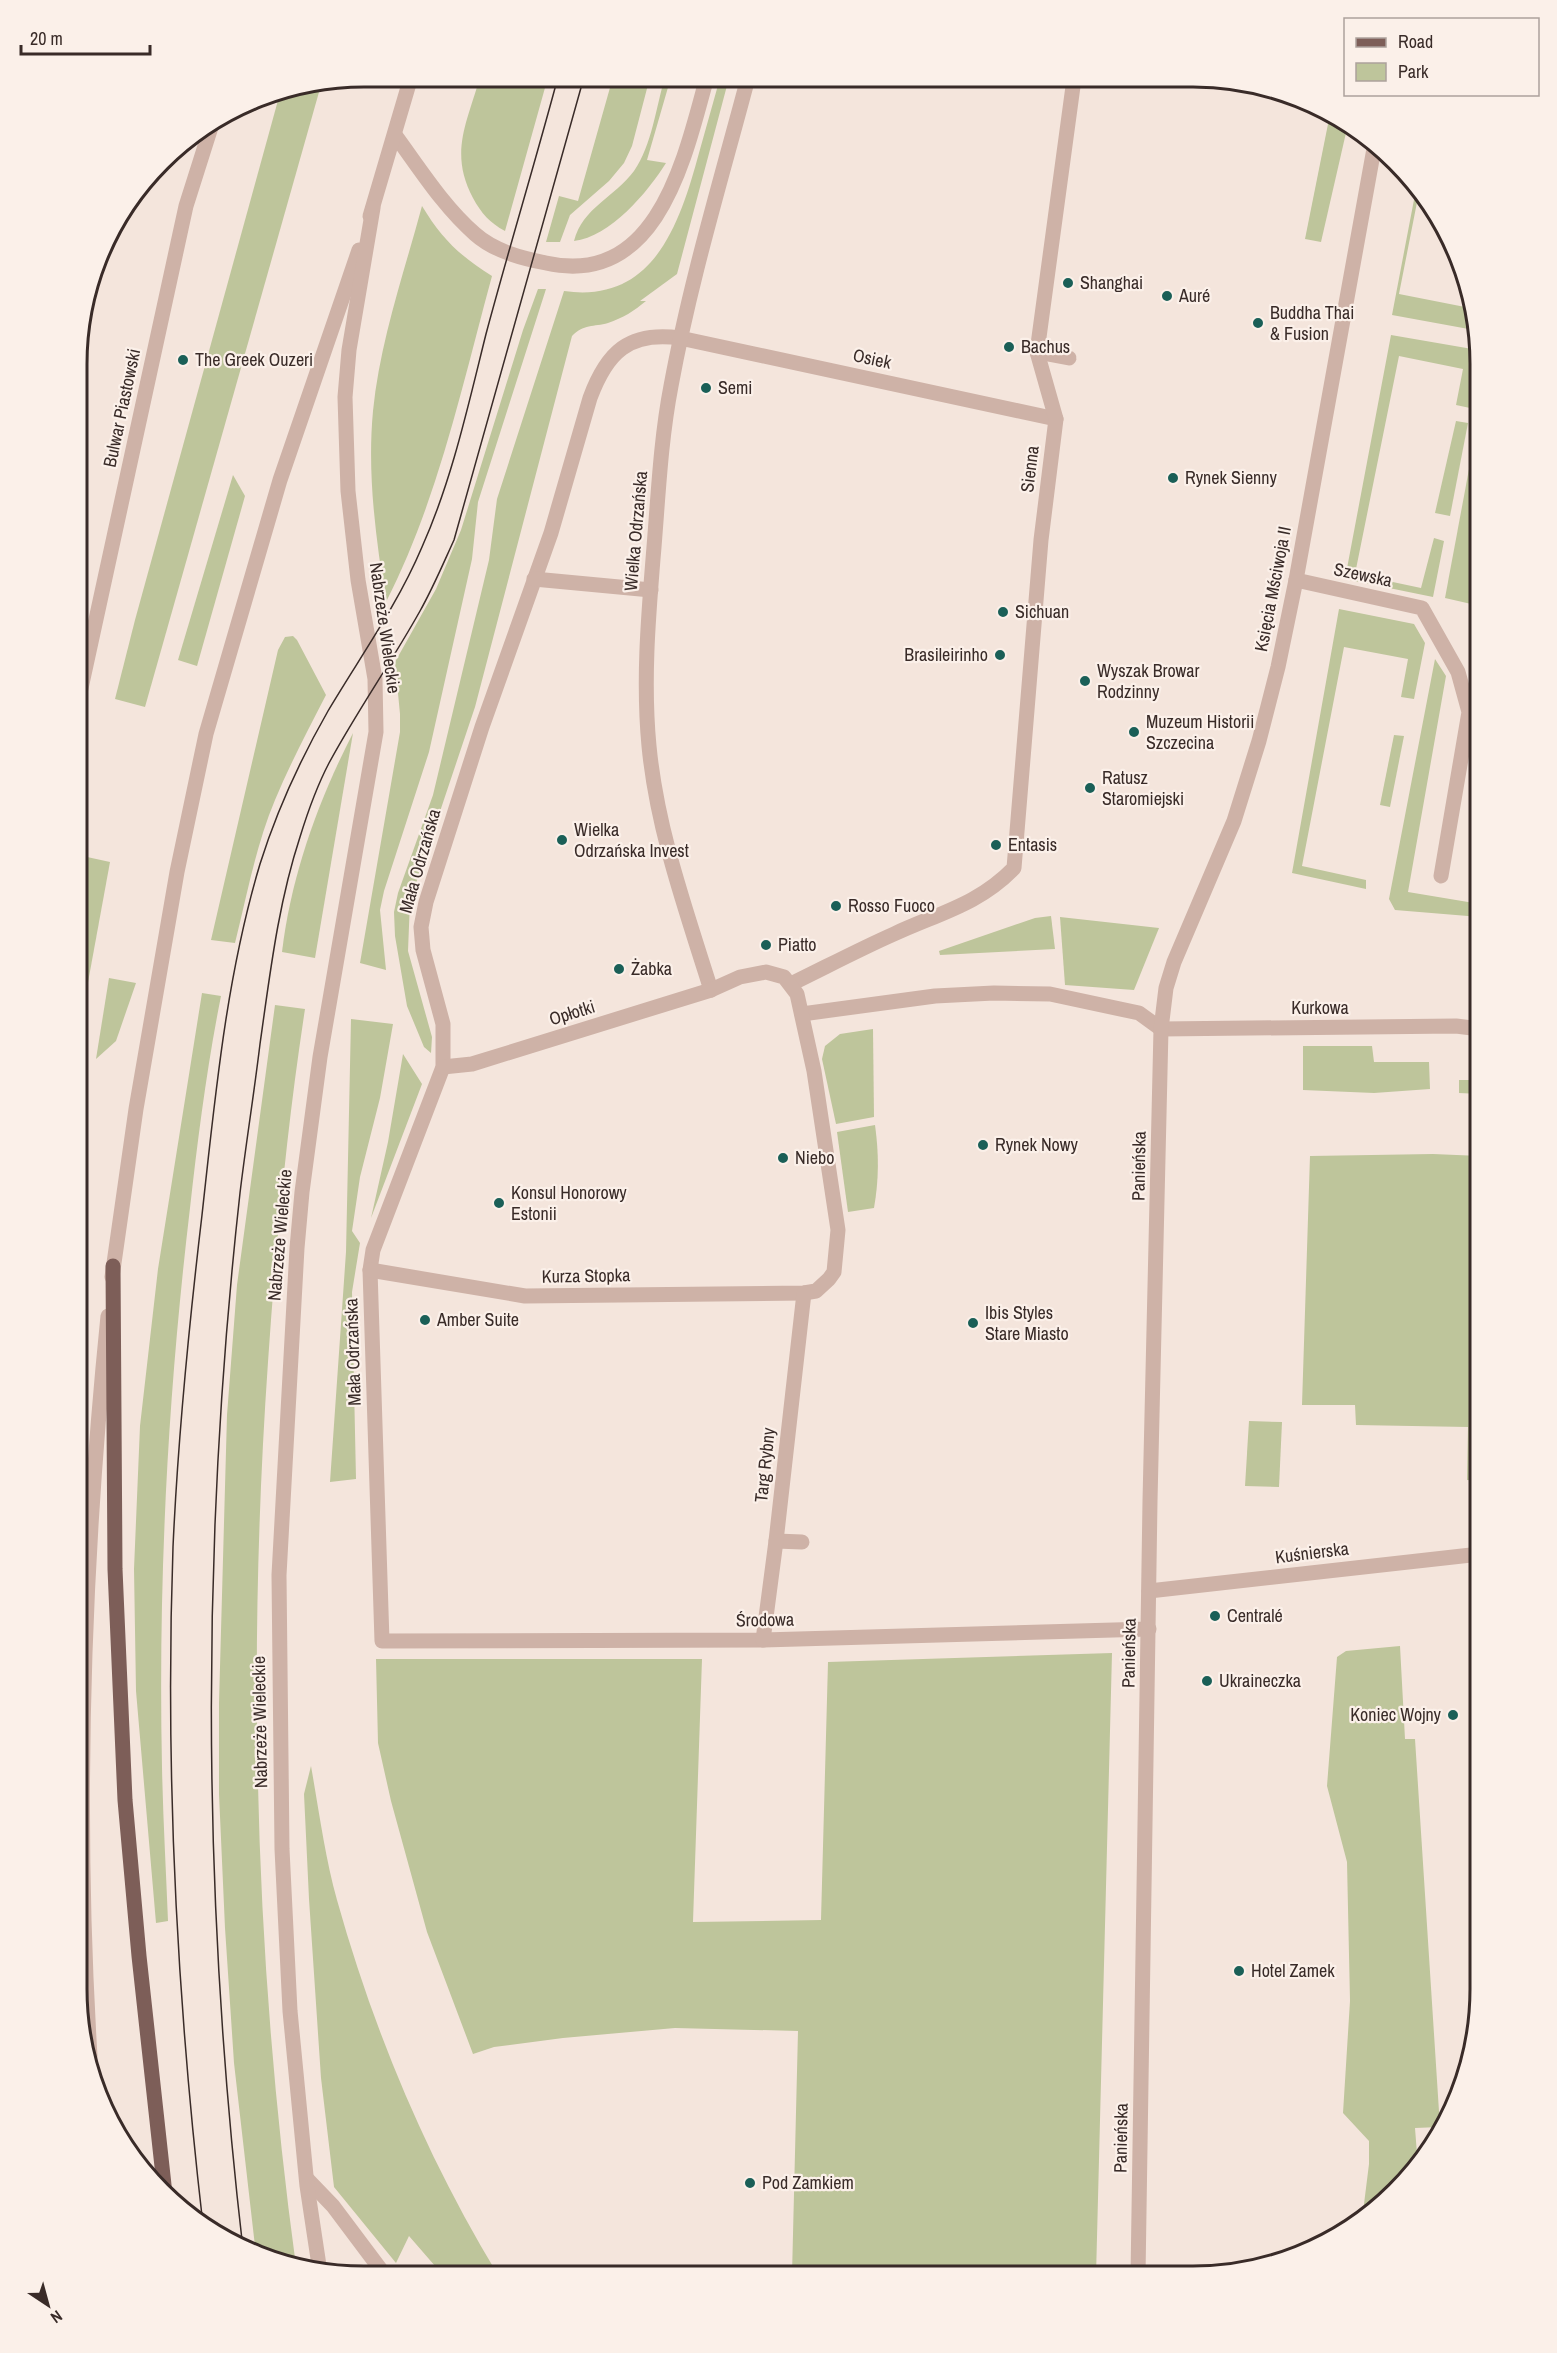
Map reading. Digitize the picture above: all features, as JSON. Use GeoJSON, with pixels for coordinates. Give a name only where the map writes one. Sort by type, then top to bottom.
{"type":"FeatureCollection","features":[{"type":"Feature","properties":{"kind":"main road"},"geometry":{"type":"LineString","coordinates":[[113,1266],[115,1569],[125,1800],[163,2180]]}},
{"type":"Feature","properties":{"kind":"street","name":"Nabrzeże Wieleckie"},"geometry":{"type":"LineString","coordinates":[[87,1604],[96,1452],[113,1266],[136,1109],[177,872],[206,734],[277,491],[373,208],[408,87]]}},
{"type":"Feature","properties":{"kind":"street"},"geometry":{"type":"LineString","coordinates":[[395,135],[452,214],[477,237],[509,254],[560,266],[584,266],[612,258],[632,246],[653,222],[671,192],[704,87]]}},
{"type":"Feature","properties":{"kind":"street","name":"Wielka Odrzańska"},"geometry":{"type":"LineString","coordinates":[[711,990],[670,858],[654,788],[649,745],[646,663],[669,399],[680,338],[746,87]]}},
{"type":"Feature","properties":{"kind":"street","name":"Sienna"},"geometry":{"type":"LineString","coordinates":[[791,984],[895,933],[981,896],[999,884],[1014,868],[1041,540],[1056,419],[1037,352],[1073,87]]}},
{"type":"Feature","properties":{"kind":"street","name":"Bulwar Piastowski"},"geometry":{"type":"LineString","coordinates":[[87,661],[186,206],[209,135]]}},
{"type":"Feature","properties":{"kind":"street","name":"Księcia Mściwoja II"},"geometry":{"type":"LineString","coordinates":[[1161,1029],[1166,988],[1174,962],[1222,851],[1245,790],[1278,667],[1296,580],[1373,154]]}},
{"type":"Feature","properties":{"kind":"street","name":"Nabrzeże Wieleckie"},"geometry":{"type":"LineString","coordinates":[[319,2263],[307,2179],[290,2011],[285,1931],[280,1754],[279,1575],[302,1192],[322,1045],[376,732],[375,679],[358,580],[348,491],[345,397],[348,350],[373,208]]}},
{"type":"Feature","properties":{"kind":"street","name":"Mała Odrzańska"},"geometry":{"type":"LineString","coordinates":[[382,1641],[370,1270],[373,1250],[443,1067],[443,1024],[423,950],[421,927],[426,902],[482,727],[550,533],[598,377],[618,352],[634,341],[658,335],[680,338]]}},
{"type":"Feature","properties":{"kind":"street","name":"Osiek"},"geometry":{"type":"LineString","coordinates":[[680,338],[1056,419]]}},
{"type":"Feature","properties":{"kind":"street"},"geometry":{"type":"LineString","coordinates":[[1037,352],[1069,358]]}},
{"type":"Feature","properties":{"kind":"street"},"geometry":{"type":"LineString","coordinates":[[534,579],[651,590]]}},
{"type":"Feature","properties":{"kind":"street","name":"Szewska"},"geometry":{"type":"LineString","coordinates":[[1296,580],[1422,608],[1458,672],[1469,712],[1441,876]]}},
{"type":"Feature","properties":{"kind":"street"},"geometry":{"type":"LineString","coordinates":[[711,990],[740,977],[766,972],[784,977],[797,994],[814,1071],[838,1230],[834,1272],[816,1291],[804,1293]]}},
{"type":"Feature","properties":{"kind":"street","name":"Opłotki"},"geometry":{"type":"LineString","coordinates":[[443,1067],[472,1064],[711,990]]}},
{"type":"Feature","properties":{"kind":"street"},"geometry":{"type":"LineString","coordinates":[[802,1014],[935,996],[994,993],[1050,994],[1139,1013],[1161,1029]]}},
{"type":"Feature","properties":{"kind":"street","name":"Kurkowa"},"geometry":{"type":"LineString","coordinates":[[1161,1029],[1456,1026],[1470,1028]]}},
{"type":"Feature","properties":{"kind":"street","name":"Panieńska"},"geometry":{"type":"LineString","coordinates":[[1138,2266],[1161,1029]]}},
{"type":"Feature","properties":{"kind":"street","name":"Kurza Stopka"},"geometry":{"type":"LineString","coordinates":[[370,1270],[525,1296],[804,1293]]}},
{"type":"Feature","properties":{"kind":"street","name":"Targ Rybny"},"geometry":{"type":"LineString","coordinates":[[763,1640],[804,1293]]}},
{"type":"Feature","properties":{"kind":"street"},"geometry":{"type":"LineString","coordinates":[[776,1541],[802,1542]]}},
{"type":"Feature","properties":{"kind":"street","name":"Kuśnierska"},"geometry":{"type":"LineString","coordinates":[[1149,1591],[1470,1555]]}},
{"type":"Feature","properties":{"kind":"street","name":"Środowa"},"geometry":{"type":"LineString","coordinates":[[382,1641],[763,1640],[1149,1629]]}},
{"type":"Feature","properties":{"kind":"street"},"geometry":{"type":"LineString","coordinates":[[307,2179],[333,2206],[378,2266]]}},
{"type":"Feature","properties":{"kind":"green space"},"geometry":{"type":"Polygon","coordinates":[[[477,87],[545,87],[505,231],[486,217],[473,198],[466,182],[461,152],[466,124],[477,87]]]}},
{"type":"Feature","properties":{"kind":"green space"},"geometry":{"type":"Polygon","coordinates":[[[610,87],[647,87],[632,146],[624,163],[609,181],[570,215],[560,242],[546,242],[559,196],[578,201],[610,87]]]}},
{"type":"Feature","properties":{"kind":"green space"},"geometry":{"type":"Polygon","coordinates":[[[662,87],[668,87],[647,160],[666,163],[649,187],[627,211],[601,231],[588,238],[574,241],[584,220],[634,171],[649,138],[662,87]]]}},
{"type":"Feature","properties":{"kind":"green space"},"geometry":{"type":"Polygon","coordinates":[[[717,87],[727,87],[677,274],[640,301],[646,301],[628,314],[608,323],[585,328],[572,336],[475,707],[410,901],[408,951],[432,1037],[431,1053],[424,1047],[407,1006],[395,936],[394,912],[398,893],[433,795],[489,560],[497,499],[564,291],[595,292],[620,285],[641,272],[658,253],[672,231],[691,180],[717,87]]]}},
{"type":"Feature","properties":{"kind":"green space"},"geometry":{"type":"Polygon","coordinates":[[[319,90],[145,707],[115,699],[278,101],[319,90]]]}},
{"type":"Feature","properties":{"kind":"green space"},"geometry":{"type":"Polygon","coordinates":[[[1328,122],[1346,133],[1321,242],[1305,239],[1328,122]]]}},
{"type":"Feature","properties":{"kind":"green space"},"geometry":{"type":"Polygon","coordinates":[[[1414,197],[1417,201],[1399,294],[1464,307],[1468,329],[1392,315],[1414,197]]]}},
{"type":"Feature","properties":{"kind":"green space"},"geometry":{"type":"Polygon","coordinates":[[[422,206],[452,246],[492,276],[459,401],[434,483],[420,524],[386,602],[372,483],[373,411],[387,333],[422,206]]]}},
{"type":"Feature","properties":{"kind":"green space"},"geometry":{"type":"Polygon","coordinates":[[[538,289],[546,289],[478,502],[472,559],[429,752],[384,891],[380,910],[386,970],[360,963],[400,732],[395,662],[436,589],[461,530],[523,330],[538,289]]]}},
{"type":"Feature","properties":{"kind":"green space"},"geometry":{"type":"Polygon","coordinates":[[[1391,335],[1469,348],[1470,408],[1456,405],[1463,369],[1399,356],[1355,574],[1421,588],[1434,538],[1444,541],[1433,597],[1345,579],[1391,335]]]}},
{"type":"Feature","properties":{"kind":"green space"},"geometry":{"type":"Polygon","coordinates":[[[1456,421],[1468,423],[1450,516],[1435,513],[1456,421]]]}},
{"type":"Feature","properties":{"kind":"green space"},"geometry":{"type":"Polygon","coordinates":[[[1470,464],[1470,604],[1445,598],[1470,464]]]}},
{"type":"Feature","properties":{"kind":"green space"},"geometry":{"type":"Polygon","coordinates":[[[233,475],[245,496],[197,666],[178,660],[233,475]]]}},
{"type":"Feature","properties":{"kind":"green space"},"geometry":{"type":"Polygon","coordinates":[[[1339,609],[1414,624],[1425,643],[1414,699],[1401,697],[1408,659],[1344,647],[1302,866],[1366,880],[1366,889],[1292,873],[1339,609]]]}},
{"type":"Feature","properties":{"kind":"green space"},"geometry":{"type":"Polygon","coordinates":[[[293,636],[326,695],[299,747],[268,817],[252,870],[235,943],[211,940],[278,650],[285,637],[293,636]]]}},
{"type":"Feature","properties":{"kind":"green space"},"geometry":{"type":"Polygon","coordinates":[[[1435,659],[1446,676],[1408,892],[1470,902],[1470,916],[1395,910],[1389,899],[1435,659]]]}},
{"type":"Feature","properties":{"kind":"green space"},"geometry":{"type":"Polygon","coordinates":[[[353,733],[315,958],[282,952],[299,867],[328,785],[353,733]]]}},
{"type":"Feature","properties":{"kind":"green space"},"geometry":{"type":"Polygon","coordinates":[[[1394,735],[1404,736],[1390,807],[1380,805],[1394,735]]]}},
{"type":"Feature","properties":{"kind":"green space"},"geometry":{"type":"Polygon","coordinates":[[[87,857],[110,862],[87,988],[87,857]]]}},
{"type":"Feature","properties":{"kind":"green space"},"geometry":{"type":"Polygon","coordinates":[[[1051,916],[1055,949],[940,955],[939,951],[1035,918],[1051,916]]]}},
{"type":"Feature","properties":{"kind":"green space"},"geometry":{"type":"Polygon","coordinates":[[[1060,917],[1159,928],[1134,990],[1065,985],[1060,917]]]}},
{"type":"Feature","properties":{"kind":"green space"},"geometry":{"type":"Polygon","coordinates":[[[109,978],[136,983],[116,1041],[96,1059],[109,978]]]}},
{"type":"Feature","properties":{"kind":"green space"},"geometry":{"type":"Polygon","coordinates":[[[202,993],[221,996],[196,1155],[182,1277],[170,1417],[163,1557],[161,1697],[168,1921],[156,1923],[136,1691],[134,1569],[140,1426],[158,1269],[202,993]]]}},
{"type":"Feature","properties":{"kind":"green space"},"geometry":{"type":"Polygon","coordinates":[[[275,1005],[305,1009],[283,1185],[268,1362],[261,1475],[257,1702],[259,1815],[271,2041],[295,2258],[255,2243],[234,2063],[225,1928],[219,1794],[219,1703],[227,1415],[237,1285],[275,1005]]]}},
{"type":"Feature","properties":{"kind":"green space"},"geometry":{"type":"Polygon","coordinates":[[[351,1019],[393,1024],[380,1098],[360,1177],[352,1231],[360,1243],[352,1292],[356,1479],[330,1482],[346,1252],[351,1019]]]}},
{"type":"Feature","properties":{"kind":"green space"},"geometry":{"type":"Polygon","coordinates":[[[873,1029],[874,1117],[836,1124],[822,1059],[825,1046],[840,1034],[873,1029]]]}},
{"type":"Feature","properties":{"kind":"green space"},"geometry":{"type":"Polygon","coordinates":[[[1303,1046],[1372,1046],[1374,1062],[1429,1062],[1430,1089],[1374,1093],[1303,1090],[1303,1046]]]}},
{"type":"Feature","properties":{"kind":"green space"},"geometry":{"type":"Polygon","coordinates":[[[403,1054],[422,1084],[371,1218],[388,1142],[403,1054]]]}},
{"type":"Feature","properties":{"kind":"green space"},"geometry":{"type":"Polygon","coordinates":[[[1459,1080],[1470,1080],[1470,1094],[1459,1093],[1459,1080]]]}},
{"type":"Feature","properties":{"kind":"green space"},"geometry":{"type":"Polygon","coordinates":[[[875,1125],[878,1166],[874,1208],[848,1212],[837,1132],[875,1125]]]}},
{"type":"Feature","properties":{"kind":"green space"},"geometry":{"type":"Polygon","coordinates":[[[1310,1156],[1470,1156],[1470,1480],[1467,1480],[1468,1427],[1356,1425],[1355,1405],[1302,1405],[1310,1156]]]}},
{"type":"Feature","properties":{"kind":"green space"},"geometry":{"type":"Polygon","coordinates":[[[1249,1421],[1282,1422],[1279,1487],[1245,1486],[1249,1421]]]}},
{"type":"Feature","properties":{"kind":"green space"},"geometry":{"type":"Polygon","coordinates":[[[1400,1646],[1405,1739],[1415,1739],[1439,2115],[1433,2127],[1415,2128],[1417,2152],[1389,2185],[1364,2208],[1369,2164],[1369,2141],[1343,2113],[1350,2001],[1347,1862],[1327,1786],[1337,1657],[1346,1651],[1400,1646]]]}},
{"type":"Feature","properties":{"kind":"green space"},"geometry":{"type":"Polygon","coordinates":[[[1112,1653],[1096,2266],[792,2266],[798,2031],[675,2028],[563,2038],[494,2047],[473,2054],[427,1932],[391,1801],[378,1743],[376,1659],[702,1659],[693,1922],[821,1920],[828,1662],[1112,1653]]]}},
{"type":"Feature","properties":{"kind":"green space"},"geometry":{"type":"Polygon","coordinates":[[[311,1766],[333,1884],[385,2046],[448,2186],[493,2266],[435,2266],[409,2236],[396,2263],[334,2187],[321,2078],[304,1794],[311,1766]]]}},
{"type":"Feature","properties":{"kind":"tram line"},"geometry":{"type":"LineString","coordinates":[[202,2214],[186,2056],[175,1887],[171,1632],[175,1505],[184,1381],[212,1127],[230,994],[248,907],[260,864],[282,805],[318,729],[401,590],[433,522],[458,442],[555,87]]}},
{"type":"Feature","properties":{"kind":"tram line"},"geometry":{"type":"LineString","coordinates":[[242,2237],[220,1985],[214,1853],[213,1588],[218,1456],[227,1324],[240,1193],[271,965],[292,862],[313,799],[329,763],[420,611],[454,540],[581,87]]}},
{"type":"Feature","properties":{"kind":"place","name":"Shanghai"},"geometry":{"type":"Point","coordinates":[1068,283]}},
{"type":"Feature","properties":{"kind":"place","name":"Auré"},"geometry":{"type":"Point","coordinates":[1167,296]}},
{"type":"Feature","properties":{"kind":"place","name":"Buddha Thai & Fusion"},"geometry":{"type":"Point","coordinates":[1258,323]}},
{"type":"Feature","properties":{"kind":"place","name":"Bachus"},"geometry":{"type":"Point","coordinates":[1009,347]}},
{"type":"Feature","properties":{"kind":"place","name":"The Greek Ouzeri"},"geometry":{"type":"Point","coordinates":[183,360]}},
{"type":"Feature","properties":{"kind":"place","name":"Semi"},"geometry":{"type":"Point","coordinates":[706,388]}},
{"type":"Feature","properties":{"kind":"place","name":"Rynek Sienny"},"geometry":{"type":"Point","coordinates":[1173,478]}},
{"type":"Feature","properties":{"kind":"place","name":"Sichuan"},"geometry":{"type":"Point","coordinates":[1003,612]}},
{"type":"Feature","properties":{"kind":"place","name":"Brasileirinho"},"geometry":{"type":"Point","coordinates":[1000,655]}},
{"type":"Feature","properties":{"kind":"place","name":"Wyszak Browar Rodzinny"},"geometry":{"type":"Point","coordinates":[1085,681]}},
{"type":"Feature","properties":{"kind":"place","name":"Muzeum Historii Szczecina"},"geometry":{"type":"Point","coordinates":[1134,732]}},
{"type":"Feature","properties":{"kind":"place","name":"Ratusz Staromiejski"},"geometry":{"type":"Point","coordinates":[1090,788]}},
{"type":"Feature","properties":{"kind":"place","name":"Wielka Odrzańska Invest"},"geometry":{"type":"Point","coordinates":[562,840]}},
{"type":"Feature","properties":{"kind":"place","name":"Entasis"},"geometry":{"type":"Point","coordinates":[996,845]}},
{"type":"Feature","properties":{"kind":"place","name":"Rosso Fuoco"},"geometry":{"type":"Point","coordinates":[836,906]}},
{"type":"Feature","properties":{"kind":"place","name":"Piatto"},"geometry":{"type":"Point","coordinates":[766,945]}},
{"type":"Feature","properties":{"kind":"place","name":"Żabka"},"geometry":{"type":"Point","coordinates":[619,969]}},
{"type":"Feature","properties":{"kind":"place","name":"Rynek Nowy"},"geometry":{"type":"Point","coordinates":[983,1145]}},
{"type":"Feature","properties":{"kind":"place","name":"Niebo"},"geometry":{"type":"Point","coordinates":[783,1158]}},
{"type":"Feature","properties":{"kind":"place","name":"Konsul Honorowy Estonii"},"geometry":{"type":"Point","coordinates":[499,1203]}},
{"type":"Feature","properties":{"kind":"place","name":"Amber Suite"},"geometry":{"type":"Point","coordinates":[425,1320]}},
{"type":"Feature","properties":{"kind":"place","name":"Ibis Styles Stare Miasto"},"geometry":{"type":"Point","coordinates":[973,1323]}},
{"type":"Feature","properties":{"kind":"place","name":"Centralé"},"geometry":{"type":"Point","coordinates":[1215,1616]}},
{"type":"Feature","properties":{"kind":"place","name":"Ukraineczka"},"geometry":{"type":"Point","coordinates":[1207,1681]}},
{"type":"Feature","properties":{"kind":"place","name":"Koniec Wojny"},"geometry":{"type":"Point","coordinates":[1453,1715]}},
{"type":"Feature","properties":{"kind":"place","name":"Hotel Zamek"},"geometry":{"type":"Point","coordinates":[1239,1971]}},
{"type":"Feature","properties":{"kind":"place","name":"Pod Zamkiem"},"geometry":{"type":"Point","coordinates":[750,2183]}}]}
